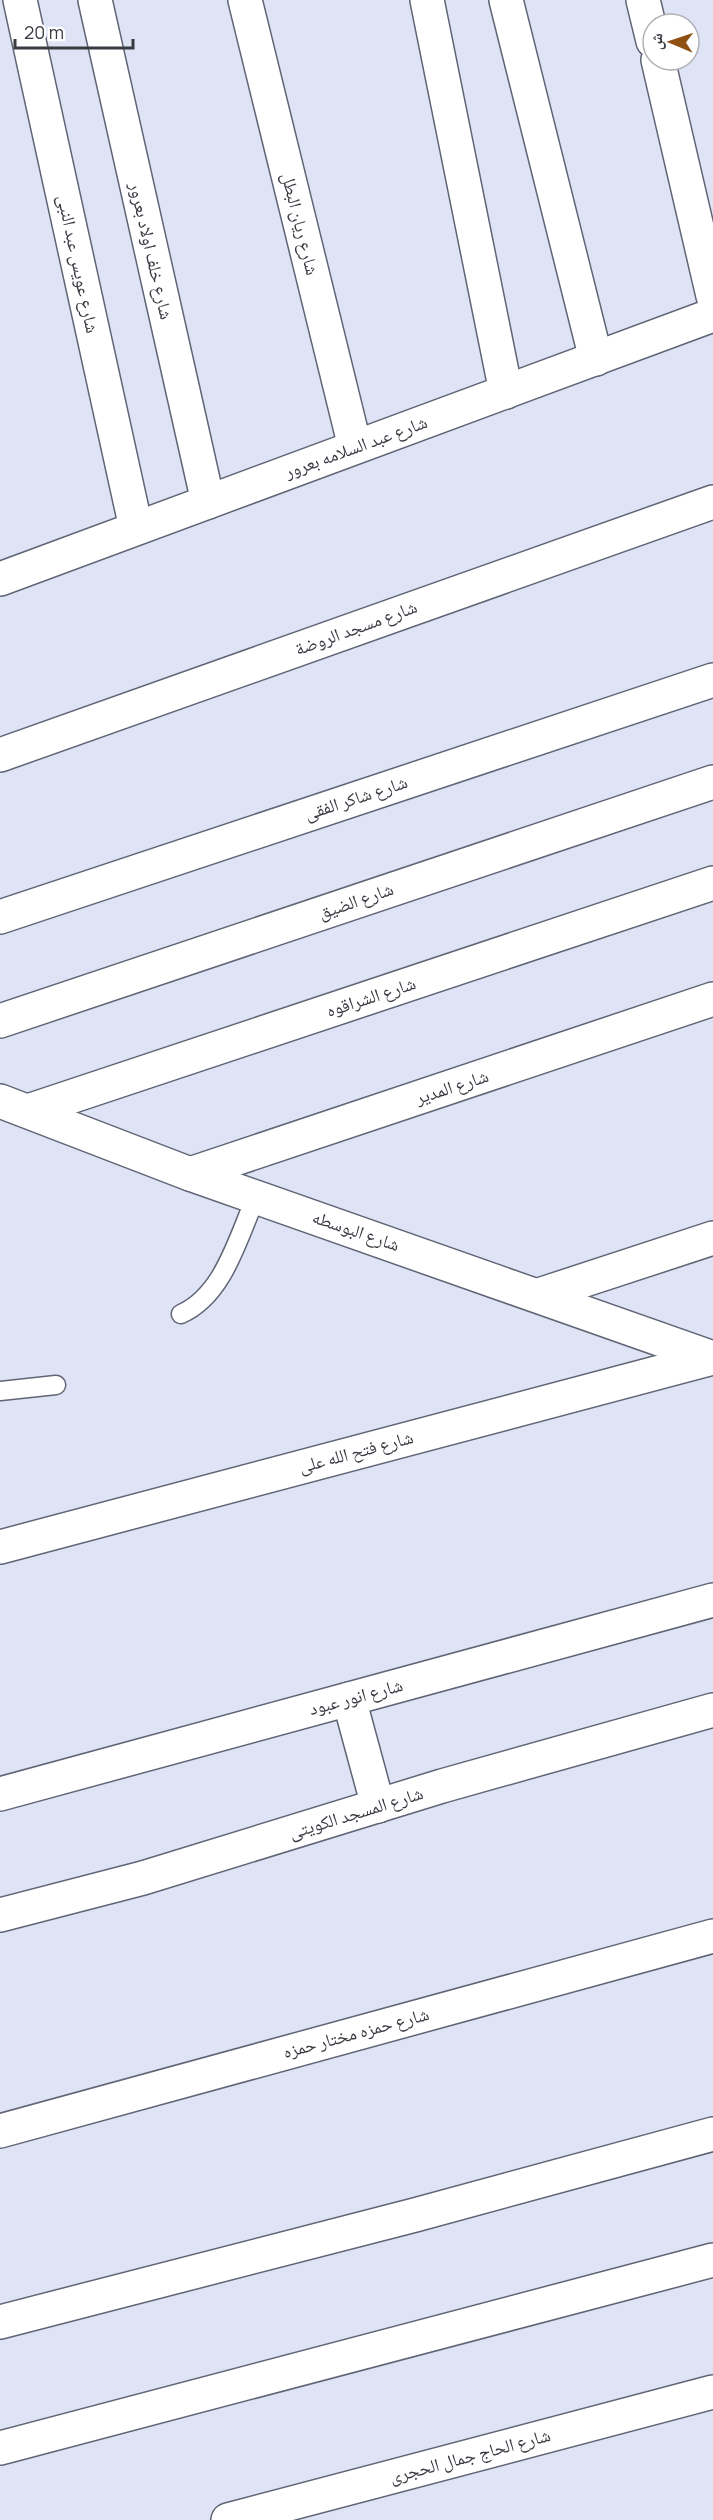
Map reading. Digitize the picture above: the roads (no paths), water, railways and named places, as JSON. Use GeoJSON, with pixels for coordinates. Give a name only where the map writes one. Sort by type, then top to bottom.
{"type":"FeatureCollection","features":[{"type":"Feature","properties":{"kind":"street","name":"شارع عويس عبد النبى"},"geometry":{"type":"LineString","coordinates":[[20,0],[136,528]]}},
{"type":"Feature","properties":{"kind":"street","name":"شارع خلف اولاد بعرور"},"geometry":{"type":"LineString","coordinates":[[95,0],[208,502]]}},
{"type":"Feature","properties":{"kind":"street","name":"شارع ريان البطل"},"geometry":{"type":"LineString","coordinates":[[245,0],[355,447]]}},
{"type":"Feature","properties":{"kind":"street"},"geometry":{"type":"LineString","coordinates":[[427,0],[506,392]]}},
{"type":"Feature","properties":{"kind":"street"},"geometry":{"type":"LineString","coordinates":[[506,0],[596,359]]}},
{"type":"Feature","properties":{"kind":"street"},"geometry":{"type":"LineString","coordinates":[[660,72],[713,296]]}},
{"type":"Feature","properties":{"kind":"street","name":"شارع عبد السلامه بعرور"},"geometry":{"type":"LineString","coordinates":[[0,579],[713,315]]}},
{"type":"Feature","properties":{"kind":"street","name":"شارع مسجد الروضة"},"geometry":{"type":"LineString","coordinates":[[0,755],[713,502]]}},
{"type":"Feature","properties":{"kind":"street","name":"شارع شاكر الفقى"},"geometry":{"type":"LineString","coordinates":[[0,916],[713,680]]}},
{"type":"Feature","properties":{"kind":"street","name":"شارع الضيق"},"geometry":{"type":"LineString","coordinates":[[0,1021],[713,782]]}},
{"type":"Feature","properties":{"kind":"street","name":"شارع الشراقوه"},"geometry":{"type":"LineString","coordinates":[[14,1106],[713,883]]}},
{"type":"Feature","properties":{"kind":"street","name":"شارع المدير"},"geometry":{"type":"LineString","coordinates":[[190,1174],[713,999]]}},
{"type":"Feature","properties":{"kind":"street","name":"شارع البوسطه"},"geometry":{"type":"LineString","coordinates":[[14,1106],[190,1174],[713,1358]]}},
{"type":"Feature","properties":{"kind":"street"},"geometry":{"type":"LineString","coordinates":[[539,1295],[713,1238]]}},
{"type":"Feature","properties":{"kind":"street","name":"شارع فتح الله على"},"geometry":{"type":"LineString","coordinates":[[0,1547],[713,1358]]}},
{"type":"Feature","properties":{"kind":"street","name":"شارع انور عبود"},"geometry":{"type":"LineString","coordinates":[[0,1794],[713,1600]]}},
{"type":"Feature","properties":{"kind":"street"},"geometry":{"type":"LineString","coordinates":[[349,1699],[378,1806]]}},
{"type":"Feature","properties":{"kind":"street","name":"شارع المسجد الكويتى"},"geometry":{"type":"LineString","coordinates":[[0,1915],[143,1878],[378,1806],[713,1710]]}},
{"type":"Feature","properties":{"kind":"street","name":"شارع حمزه مختار حمزه"},"geometry":{"type":"LineString","coordinates":[[0,2131],[713,1936]]}},
{"type":"Feature","properties":{"kind":"street"},"geometry":{"type":"LineString","coordinates":[[0,2322],[415,2215],[713,2134]]}},
{"type":"Feature","properties":{"kind":"street"},"geometry":{"type":"LineString","coordinates":[[0,2448],[713,2260]]}},
{"type":"Feature","properties":{"kind":"street","name":"شارع الحاج جمال الحجرى"},"geometry":{"type":"LineString","coordinates":[[228,2520],[713,2392]]}},
{"type":"Feature","properties":{"kind":"lane"},"geometry":{"type":"LineString","coordinates":[[181,1314],[196,1307],[208,1295],[228,1261],[256,1197]]}},
{"type":"Feature","properties":{"kind":"lane"},"geometry":{"type":"LineString","coordinates":[[0,1391],[56,1384]]}}]}
